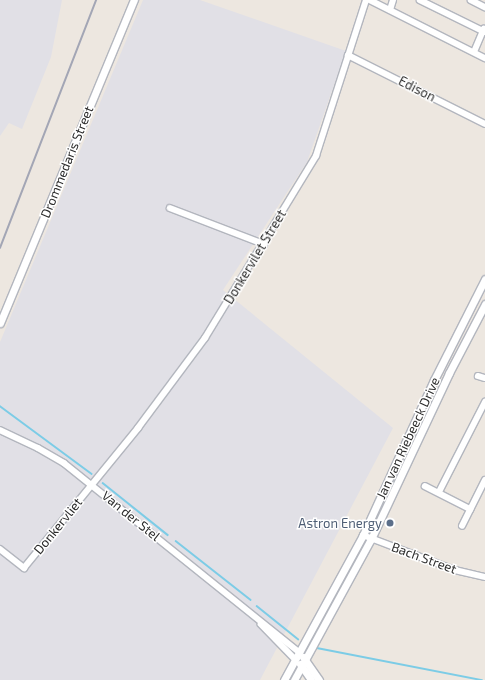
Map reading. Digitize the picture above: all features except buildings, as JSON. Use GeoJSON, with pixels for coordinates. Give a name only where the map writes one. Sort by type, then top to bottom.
{"type":"FeatureCollection","features":[{"type":"Feature","properties":{"kind":"main road","name":"Drommedaris Street"},"geometry":{"type":"LineString","coordinates":[[0,323],[134,0]]}},
{"type":"Feature","properties":{"kind":"main road","name":"Jan van Riebeeck Drive"},"geometry":{"type":"LineString","coordinates":[[284,680],[364,535],[437,374],[485,279]]}},
{"type":"Feature","properties":{"kind":"main road","name":"Jan van Riebeeck Drive"},"geometry":{"type":"LineString","coordinates":[[294,680],[371,539],[449,373],[485,304]]}},
{"type":"Feature","properties":{"kind":"main road"},"geometry":{"type":"LineString","coordinates":[[311,651],[315,678]]}},
{"type":"Feature","properties":{"kind":"main road","name":"Van der Stel"},"geometry":{"type":"LineString","coordinates":[[299,652],[304,663],[315,678]]}},
{"type":"Feature","properties":{"kind":"main road","name":"Van der Stel"},"geometry":{"type":"LineString","coordinates":[[295,659],[304,663]]}},
{"type":"Feature","properties":{"kind":"street","name":"Donkervilet Street"},"geometry":{"type":"LineString","coordinates":[[91,484],[185,367],[264,244],[316,156],[366,0]]}},
{"type":"Feature","properties":{"kind":"street"},"geometry":{"type":"LineString","coordinates":[[370,0],[485,58]]}},
{"type":"Feature","properties":{"kind":"street"},"geometry":{"type":"LineString","coordinates":[[390,10],[393,0]]}},
{"type":"Feature","properties":{"kind":"street"},"geometry":{"type":"LineString","coordinates":[[420,0],[484,31],[474,52]]}},
{"type":"Feature","properties":{"kind":"street"},"geometry":{"type":"LineString","coordinates":[[471,0],[485,7]]}},
{"type":"Feature","properties":{"kind":"street","name":"Edison"},"geometry":{"type":"LineString","coordinates":[[348,55],[485,124]]}},
{"type":"Feature","properties":{"kind":"street"},"geometry":{"type":"LineString","coordinates":[[170,208],[264,244]]}},
{"type":"Feature","properties":{"kind":"street"},"geometry":{"type":"LineString","coordinates":[[478,376],[485,378]]}},
{"type":"Feature","properties":{"kind":"street"},"geometry":{"type":"LineString","coordinates":[[439,492],[485,402]]}},
{"type":"Feature","properties":{"kind":"street","name":"Van der Stel"},"geometry":{"type":"LineString","coordinates":[[0,430],[52,455],[91,484],[299,652]]}},
{"type":"Feature","properties":{"kind":"street"},"geometry":{"type":"LineString","coordinates":[[462,526],[485,480]]}},
{"type":"Feature","properties":{"kind":"street","name":"Donkervliet"},"geometry":{"type":"LineString","coordinates":[[0,549],[24,568],[91,484]]}},
{"type":"Feature","properties":{"kind":"street"},"geometry":{"type":"LineString","coordinates":[[425,486],[470,509]]}},
{"type":"Feature","properties":{"kind":"street","name":"Bach Street"},"geometry":{"type":"LineString","coordinates":[[364,535],[371,539],[455,570],[485,576]]}},
{"type":"Feature","properties":{"kind":"street","name":"Van der Stel"},"geometry":{"type":"LineString","coordinates":[[253,615],[295,659]]}},
{"type":"Feature","properties":{"kind":"shaded area"},"geometry":{"type":"Polygon","coordinates":[[[0,0],[62,0],[51,57],[22,129],[9,123],[0,136],[0,0]]]}},
{"type":"Feature","properties":{"kind":"shaded area"},"geometry":{"type":"Polygon","coordinates":[[[143,0],[200,0],[346,51],[307,162],[223,290],[393,428],[260,680],[0,680],[0,342],[143,0]]]}},
{"type":"Feature","properties":{"kind":"waterway"},"geometry":{"type":"LineString","coordinates":[[0,406],[92,474]]}},
{"type":"Feature","properties":{"kind":"waterway"},"geometry":{"type":"LineString","coordinates":[[103,483],[168,535]]}},
{"type":"Feature","properties":{"kind":"waterway"},"geometry":{"type":"LineString","coordinates":[[176,541],[251,600]]}},
{"type":"Feature","properties":{"kind":"waterway"},"geometry":{"type":"LineString","coordinates":[[257,606],[298,639]]}},
{"type":"Feature","properties":{"kind":"waterway"},"geometry":{"type":"LineString","coordinates":[[317,648],[482,680]]}},
{"type":"Feature","properties":{"kind":"railway"},"geometry":{"type":"LineString","coordinates":[[0,248],[96,0]]}},
{"type":"Feature","properties":{"kind":"place","name":"Astron Energy"},"geometry":{"type":"Point","coordinates":[390,523]}}]}
